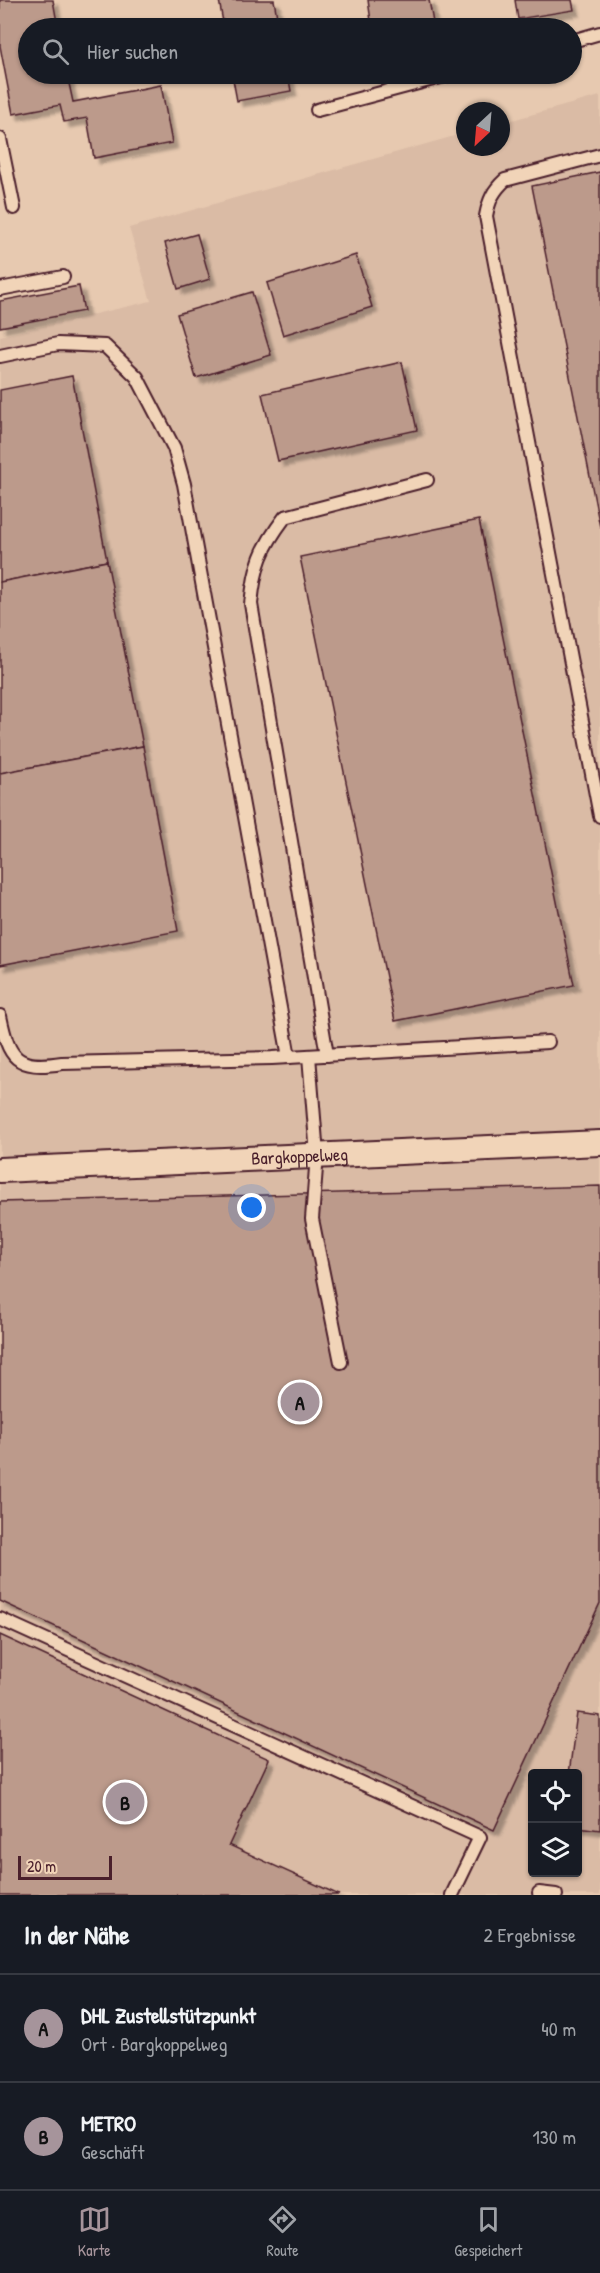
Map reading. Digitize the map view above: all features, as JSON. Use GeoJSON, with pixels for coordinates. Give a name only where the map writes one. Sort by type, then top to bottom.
{"type":"FeatureCollection","features":[{"type":"Feature","properties":{"kind":"street","name":"Bargkoppelweg"},"geometry":{"type":"LineString","coordinates":[[0,1170],[600,1143]]}},
{"type":"Feature","properties":{"kind":"lane"},"geometry":{"type":"LineString","coordinates":[[582,38],[600,33]]}},
{"type":"Feature","properties":{"kind":"lane"},"geometry":{"type":"LineString","coordinates":[[316,110],[415,84]]}},
{"type":"Feature","properties":{"kind":"lane"},"geometry":{"type":"LineString","coordinates":[[0,139],[14,208]]}},
{"type":"Feature","properties":{"kind":"lane"},"geometry":{"type":"LineString","coordinates":[[600,155],[505,180],[496,188],[488,201],[486,216],[600,816]]}},
{"type":"Feature","properties":{"kind":"lane"},"geometry":{"type":"LineString","coordinates":[[0,289],[63,277]]}},
{"type":"Feature","properties":{"kind":"lane"},"geometry":{"type":"LineString","coordinates":[[0,356],[58,344],[105,346],[137,377],[174,448],[186,495],[289,1057]]}},
{"type":"Feature","properties":{"kind":"lane"},"geometry":{"type":"LineString","coordinates":[[327,1055],[251,604],[255,568],[270,536],[285,517],[427,480]]}},
{"type":"Feature","properties":{"kind":"lane"},"geometry":{"type":"LineString","coordinates":[[0,1017],[7,1048],[23,1063],[41,1066],[62,1063],[289,1057],[548,1042]]}},
{"type":"Feature","properties":{"kind":"lane"},"geometry":{"type":"LineString","coordinates":[[309,1056],[317,1155],[312,1219],[341,1362]]}},
{"type":"Feature","properties":{"kind":"lane"},"geometry":{"type":"LineString","coordinates":[[0,1619],[480,1837],[452,1895]]}},
{"type":"Feature","properties":{"kind":"lane"},"geometry":{"type":"LineString","coordinates":[[540,1893],[556,1895]]}},
{"type":"Feature","properties":{"kind":"shaded area"},"geometry":{"type":"Polygon","coordinates":[[[600,96],[600,1186],[0,1202],[0,336],[151,301],[129,228],[456,136],[456,156],[510,156],[510,121],[600,96]]]}},
{"type":"Feature","properties":{"kind":"shaded area"},"geometry":{"type":"Polygon","coordinates":[[[0,1601],[493,1830],[600,1603],[600,1895],[0,1895],[0,1601]]]}},
{"type":"Feature","properties":{"kind":"building"},"geometry":{"type":"Polygon","coordinates":[[[0,0],[53,0],[56,18],[18,18],[18,84],[69,84],[73,102],[161,85],[172,143],[94,158],[87,118],[64,122],[60,105],[13,114],[0,46],[0,0]]]}},
{"type":"Feature","properties":{"kind":"building"},"geometry":{"type":"Polygon","coordinates":[[[219,0],[274,0],[277,18],[222,18],[219,0]]]}},
{"type":"Feature","properties":{"kind":"building"},"geometry":{"type":"Polygon","coordinates":[[[368,0],[429,0],[432,18],[371,18],[368,0]]]}},
{"type":"Feature","properties":{"kind":"building"},"geometry":{"type":"Polygon","coordinates":[[[515,0],[572,0],[574,10],[518,18],[515,0]]]}},
{"type":"Feature","properties":{"kind":"building"},"geometry":{"type":"Polygon","coordinates":[[[234,84],[290,84],[291,91],[237,101],[234,84]]]}},
{"type":"Feature","properties":{"kind":"building"},"geometry":{"type":"Polygon","coordinates":[[[600,172],[600,527],[532,186],[600,172]]]}},
{"type":"Feature","properties":{"kind":"building"},"geometry":{"type":"Polygon","coordinates":[[[197,234],[210,279],[178,289],[165,243],[197,234]]]}},
{"type":"Feature","properties":{"kind":"building"},"geometry":{"type":"Polygon","coordinates":[[[356,255],[372,307],[283,335],[267,283],[356,255]]]}},
{"type":"Feature","properties":{"kind":"building"},"geometry":{"type":"Polygon","coordinates":[[[79,286],[84,311],[0,327],[0,301],[79,286]]]}},
{"type":"Feature","properties":{"kind":"building"},"geometry":{"type":"Polygon","coordinates":[[[252,292],[271,355],[196,378],[177,314],[252,292]]]}},
{"type":"Feature","properties":{"kind":"building"},"geometry":{"type":"Polygon","coordinates":[[[402,362],[417,430],[278,461],[262,394],[402,362]]]}},
{"type":"Feature","properties":{"kind":"building"},"geometry":{"type":"Polygon","coordinates":[[[72,376],[107,561],[0,582],[0,390],[72,376]]]}},
{"type":"Feature","properties":{"kind":"building"},"geometry":{"type":"Polygon","coordinates":[[[479,520],[574,985],[395,1021],[300,557],[479,520]]]}},
{"type":"Feature","properties":{"kind":"building"},"geometry":{"type":"Polygon","coordinates":[[[107,561],[143,746],[0,773],[0,582],[107,561]]]}},
{"type":"Feature","properties":{"kind":"building"},"geometry":{"type":"Polygon","coordinates":[[[143,746],[178,931],[0,965],[0,773],[143,746]]]}},
{"type":"Feature","properties":{"kind":"building"},"geometry":{"type":"Polygon","coordinates":[[[600,1186],[600,1603],[494,1830],[0,1601],[0,1202],[600,1186]]]}},
{"type":"Feature","properties":{"kind":"building"},"geometry":{"type":"Polygon","coordinates":[[[0,1635],[269,1759],[229,1845],[339,1895],[0,1895],[0,1635]]]}},
{"type":"Feature","properties":{"kind":"building"},"geometry":{"type":"Polygon","coordinates":[[[577,1713],[600,1716],[600,1830],[582,1828],[582,1769],[570,1769],[577,1713]]]}},
{"type":"Feature","properties":{"kind":"place","name":"DHL Zustellstützpunkt"},"geometry":{"type":"Point","coordinates":[300,1402]}},
{"type":"Feature","properties":{"kind":"place","name":"METRO"},"geometry":{"type":"Point","coordinates":[125,1802]}}]}
